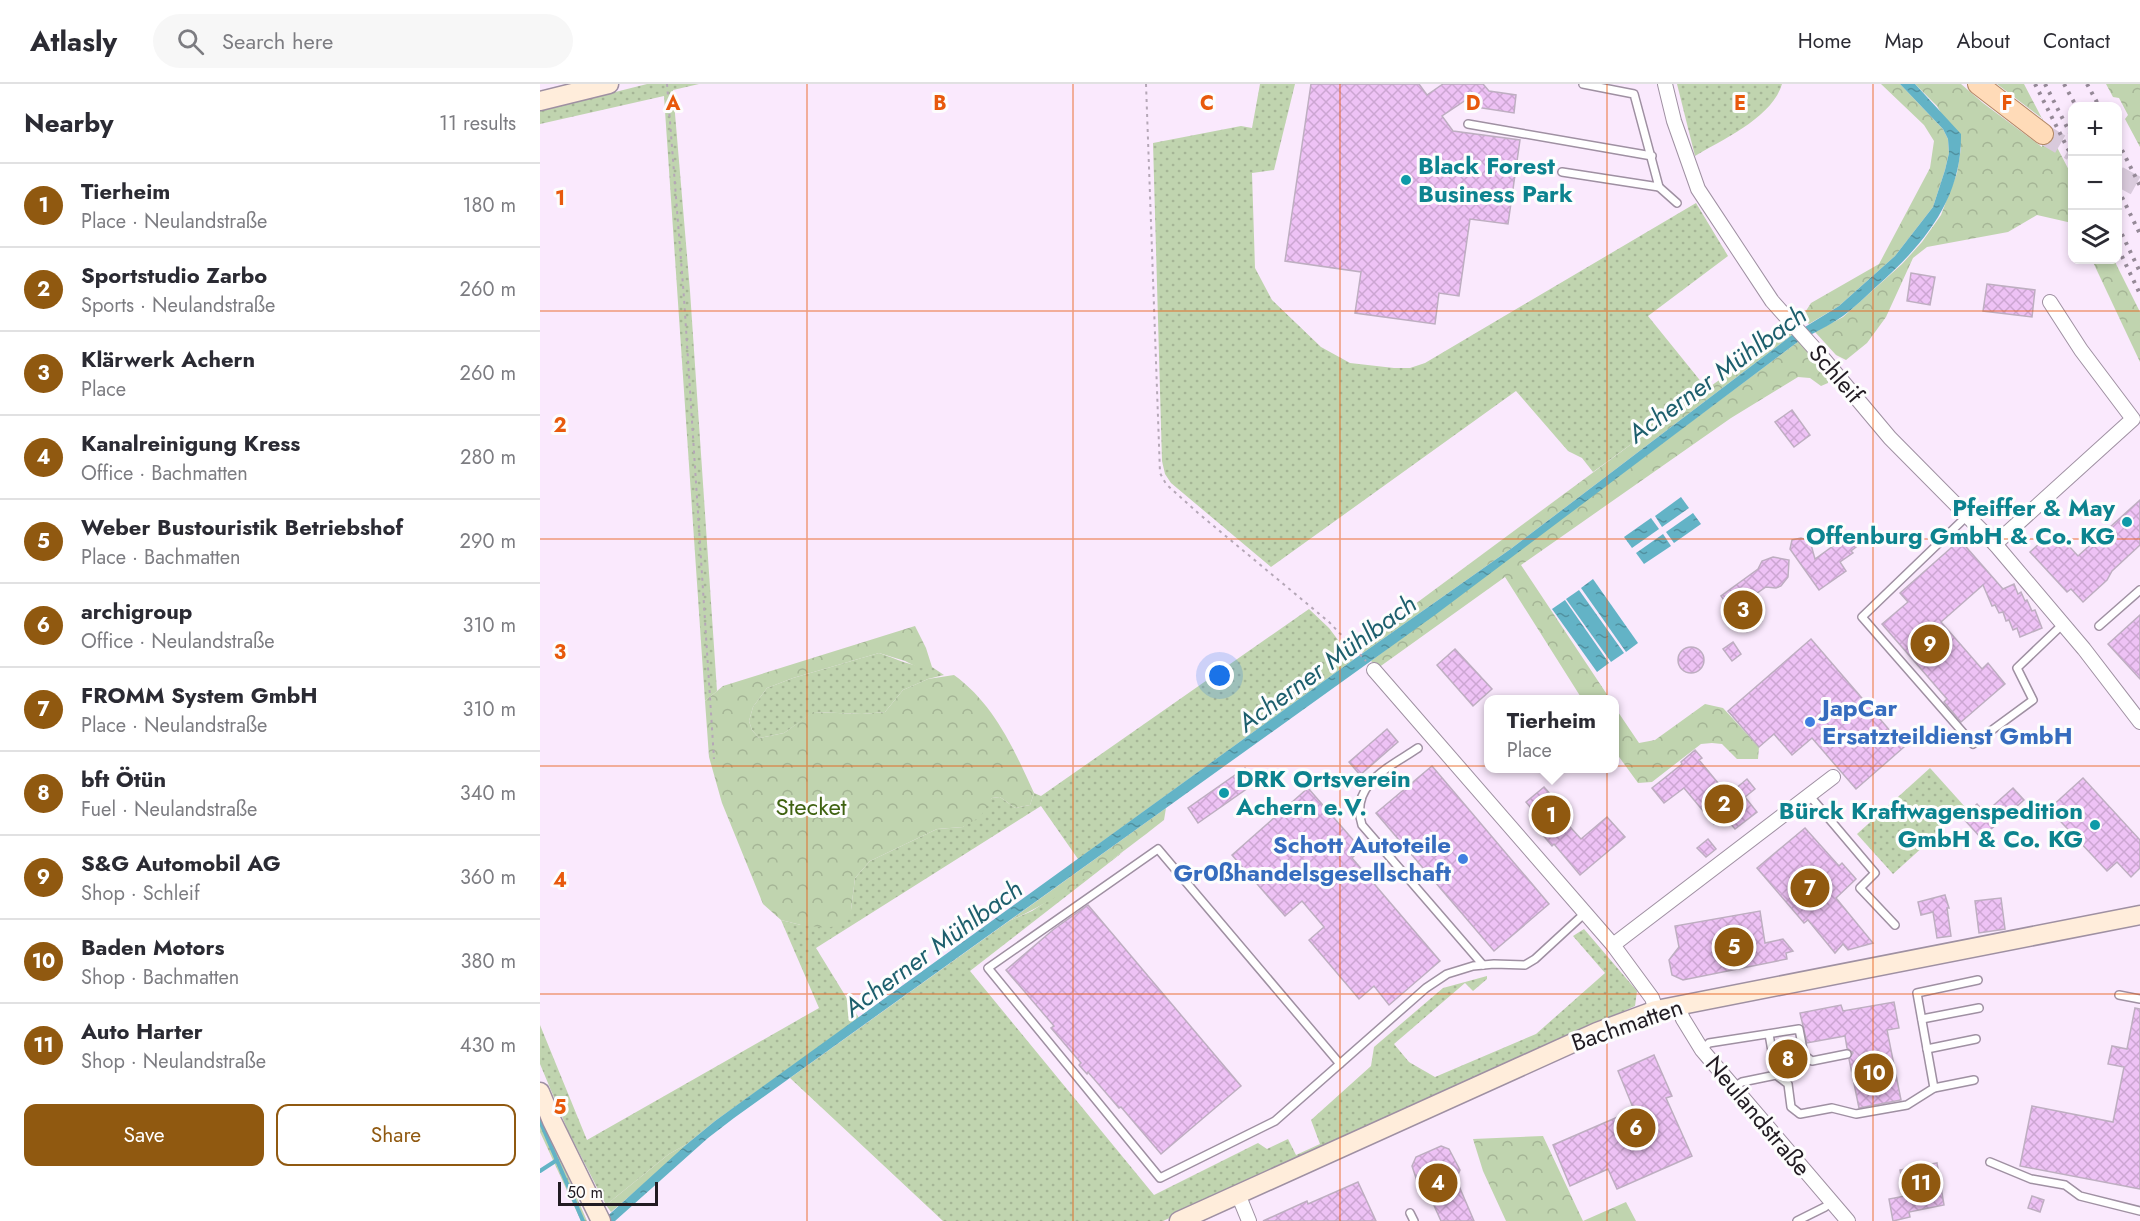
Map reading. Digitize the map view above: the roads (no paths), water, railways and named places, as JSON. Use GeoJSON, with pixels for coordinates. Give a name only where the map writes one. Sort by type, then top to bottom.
{"type":"FeatureCollection","features":[{"type":"Feature","properties":{"kind":"main road"},"geometry":{"type":"LineString","coordinates":[[1978,84],[2043,134]]}},
{"type":"Feature","properties":{"kind":"street"},"geometry":{"type":"LineString","coordinates":[[540,101],[609,84]]}},
{"type":"Feature","properties":{"kind":"street","name":"Schleif"},"geometry":{"type":"LineString","coordinates":[[1665,84],[1674,121],[1698,189],[1772,301],[1890,438],[1995,544],[2063,624],[2140,722]]}},
{"type":"Feature","properties":{"kind":"street"},"geometry":{"type":"LineString","coordinates":[[1995,544],[2137,422],[2081,350],[2050,302]]}},
{"type":"Feature","properties":{"kind":"street"},"geometry":{"type":"LineString","coordinates":[[1374,670],[1613,945],[1652,998],[1656,1010]]}},
{"type":"Feature","properties":{"kind":"street"},"geometry":{"type":"LineString","coordinates":[[1613,945],[1833,777]]}},
{"type":"Feature","properties":{"kind":"street","name":"Bachmatten"},"geometry":{"type":"LineString","coordinates":[[1179,1221],[1597,1032],[1656,1010],[2140,915]]}},
{"type":"Feature","properties":{"kind":"street","name":"Neulandstraße"},"geometry":{"type":"LineString","coordinates":[[1677,1005],[1702,1050],[1848,1221]]}},
{"type":"Feature","properties":{"kind":"street"},"geometry":{"type":"LineString","coordinates":[[540,1092],[598,1215]]}},
{"type":"Feature","properties":{"kind":"street"},"geometry":{"type":"LineString","coordinates":[[1238,1194],[1249,1221]]}},
{"type":"Feature","properties":{"kind":"lane"},"geometry":{"type":"LineString","coordinates":[[1583,84],[1634,94],[1659,187]]}},
{"type":"Feature","properties":{"kind":"lane"},"geometry":{"type":"LineString","coordinates":[[1468,124],[1652,156]]}},
{"type":"Feature","properties":{"kind":"lane"},"geometry":{"type":"LineString","coordinates":[[1562,172],[1659,187],[1677,203]]}},
{"type":"Feature","properties":{"kind":"lane"},"geometry":{"type":"LineString","coordinates":[[1967,516],[1862,616],[1973,744],[2032,700],[2017,668],[2063,624]]}},
{"type":"Feature","properties":{"kind":"lane"},"geometry":{"type":"LineString","coordinates":[[2099,626],[2140,590]]}},
{"type":"Feature","properties":{"kind":"lane"},"geometry":{"type":"LineString","coordinates":[[1418,748],[1378,774],[1363,791],[1359,800],[1362,825],[1483,964]]}},
{"type":"Feature","properties":{"kind":"lane"},"geometry":{"type":"LineString","coordinates":[[1809,795],[1875,873],[1860,888],[1895,925]]}},
{"type":"Feature","properties":{"kind":"lane"},"geometry":{"type":"LineString","coordinates":[[1340,1064],[1158,849],[988,968],[1160,1178],[1275,1121],[1340,1064],[1426,988],[1447,974],[1483,964],[1525,965],[1535,959],[1585,913]]}},
{"type":"Feature","properties":{"kind":"lane"},"geometry":{"type":"LineString","coordinates":[[1934,1088],[1917,993],[1978,980]]}},
{"type":"Feature","properties":{"kind":"lane"},"geometry":{"type":"LineString","coordinates":[[2119,996],[2140,999]]}},
{"type":"Feature","properties":{"kind":"lane"},"geometry":{"type":"LineString","coordinates":[[1922,1019],[1978,1008]]}},
{"type":"Feature","properties":{"kind":"lane"},"geometry":{"type":"LineString","coordinates":[[1702,1050],[1709,1043],[1799,1029],[1804,1055],[1812,1060],[1847,1054]]}},
{"type":"Feature","properties":{"kind":"lane"},"geometry":{"type":"LineString","coordinates":[[1769,1034],[1776,1075],[1788,1084],[1791,1107],[1800,1114],[1832,1108],[1856,1114],[1907,1105],[1934,1088],[1974,1080]]}},
{"type":"Feature","properties":{"kind":"lane"},"geometry":{"type":"LineString","coordinates":[[1927,1049],[1976,1039]]}},
{"type":"Feature","properties":{"kind":"lane"},"geometry":{"type":"LineString","coordinates":[[1734,1087],[1742,1082],[1776,1075]]}},
{"type":"Feature","properties":{"kind":"lane"},"geometry":{"type":"LineString","coordinates":[[1990,1162],[2031,1179],[2065,1185],[2080,1196],[2140,1210]]}},
{"type":"Feature","properties":{"kind":"lane"},"geometry":{"type":"LineString","coordinates":[[1797,1221],[1825,1208],[1831,1202]]}},
{"type":"Feature","properties":{"kind":"lane"},"geometry":{"type":"LineString","coordinates":[[1410,1213],[1414,1221]]}},
{"type":"Feature","properties":{"kind":"water"},"geometry":{"type":"Polygon","coordinates":[[[1900,84],[1915,84],[1961,134],[1960,158],[1955,180],[1937,219],[1910,254],[1856,305],[1838,320],[1799,341],[1435,615],[734,1118],[708,1138],[615,1221],[602,1221],[715,1121],[1353,660],[1512,548],[1792,335],[1839,306],[1895,256],[1933,207],[1945,170],[1949,153],[1948,139],[1943,129],[1900,84]]]}},
{"type":"Feature","properties":{"kind":"water"},"geometry":{"type":"Polygon","coordinates":[[[1681,497],[1689,508],[1662,527],[1655,516],[1681,497]]]}},
{"type":"Feature","properties":{"kind":"water"},"geometry":{"type":"Polygon","coordinates":[[[1693,513],[1701,524],[1674,543],[1666,532],[1693,513]]]}},
{"type":"Feature","properties":{"kind":"water"},"geometry":{"type":"Polygon","coordinates":[[[1651,518],[1659,529],[1632,548],[1624,537],[1651,518]]]}},
{"type":"Feature","properties":{"kind":"water"},"geometry":{"type":"Polygon","coordinates":[[[1663,534],[1671,546],[1644,564],[1636,553],[1663,534]]]}},
{"type":"Feature","properties":{"kind":"water"},"geometry":{"type":"Polygon","coordinates":[[[1593,579],[1638,643],[1626,652],[1581,588],[1593,579]]]}},
{"type":"Feature","properties":{"kind":"water"},"geometry":{"type":"Polygon","coordinates":[[[1579,590],[1624,653],[1611,662],[1566,599],[1579,590]]]}},
{"type":"Feature","properties":{"kind":"water"},"geometry":{"type":"Polygon","coordinates":[[[1565,600],[1609,663],[1597,672],[1552,609],[1565,600]]]}},
{"type":"Feature","properties":{"kind":"waterway"},"geometry":{"type":"LineString","coordinates":[[540,1121],[583,1221]]}},
{"type":"Feature","properties":{"kind":"waterway"},"geometry":{"type":"LineString","coordinates":[[540,1171],[557,1160]]}},
{"type":"Feature","properties":{"kind":"tunnel"},"geometry":{"type":"LineString","coordinates":[[2043,134],[2068,149]]}},
{"type":"Feature","properties":{"kind":"tunnel"},"geometry":{"type":"LineString","coordinates":[[2122,178],[2140,188]]}},
{"type":"Feature","properties":{"kind":"railway"},"geometry":{"type":"LineString","coordinates":[[2035,84],[2071,156]]}},
{"type":"Feature","properties":{"kind":"railway"},"geometry":{"type":"LineString","coordinates":[[2045,84],[2068,129]]}},
{"type":"Feature","properties":{"kind":"railway"},"geometry":{"type":"LineString","coordinates":[[2064,84],[2074,102]]}},
{"type":"Feature","properties":{"kind":"railway"},"geometry":{"type":"LineString","coordinates":[[2087,84],[2097,102]]}},
{"type":"Feature","properties":{"kind":"railway"},"geometry":{"type":"LineString","coordinates":[[2122,150],[2140,186]]}},
{"type":"Feature","properties":{"kind":"railway"},"geometry":{"type":"LineString","coordinates":[[2122,197],[2140,234]]}},
{"type":"Feature","properties":{"kind":"railway"},"geometry":{"type":"LineString","coordinates":[[2122,234],[2140,272]]}},
{"type":"Feature","properties":{"kind":"railway"},"geometry":{"type":"LineString","coordinates":[[2122,256],[2140,294]]}},
{"type":"Feature","properties":{"kind":"place","name":"Black Forest Business Park"},"geometry":{"type":"Point","coordinates":[1406,180]}},
{"type":"Feature","properties":{"kind":"place","name":"Pfeiffer & May Offenburg GmbH & Co. KG"},"geometry":{"type":"Point","coordinates":[2127,522]}},
{"type":"Feature","properties":{"kind":"place","name":"Klärwerk Achern"},"geometry":{"type":"Point","coordinates":[1743,610]}},
{"type":"Feature","properties":{"kind":"place","name":"S&G Automobil AG"},"geometry":{"type":"Point","coordinates":[1930,644]}},
{"type":"Feature","properties":{"kind":"place","name":"JapCar Ersatzteildienst GmbH"},"geometry":{"type":"Point","coordinates":[1810,722]}},
{"type":"Feature","properties":{"kind":"place","name":"DRK Ortsverein Achern e.V."},"geometry":{"type":"Point","coordinates":[1224,793]}},
{"type":"Feature","properties":{"kind":"place","name":"Sportstudio Zarbo"},"geometry":{"type":"Point","coordinates":[1724,804]}},
{"type":"Feature","properties":{"kind":"place","name":"Tierheim"},"geometry":{"type":"Point","coordinates":[1551,815]}},
{"type":"Feature","properties":{"kind":"place","name":"Bürck Kraftwagenspedition GmbH & Co. KG"},"geometry":{"type":"Point","coordinates":[2095,825]}},
{"type":"Feature","properties":{"kind":"place","name":"Schott Autoteile Gr0ßhandelsgesellschaft"},"geometry":{"type":"Point","coordinates":[1463,859]}},
{"type":"Feature","properties":{"kind":"place","name":"FROMM System GmbH"},"geometry":{"type":"Point","coordinates":[1810,888]}},
{"type":"Feature","properties":{"kind":"place","name":"Weber Bustouristik Betriebshof"},"geometry":{"type":"Point","coordinates":[1734,947]}},
{"type":"Feature","properties":{"kind":"place","name":"bft Ötün"},"geometry":{"type":"Point","coordinates":[1788,1059]}},
{"type":"Feature","properties":{"kind":"place","name":"Baden Motors"},"geometry":{"type":"Point","coordinates":[1874,1073]}},
{"type":"Feature","properties":{"kind":"place","name":"archigroup"},"geometry":{"type":"Point","coordinates":[1636,1128]}},
{"type":"Feature","properties":{"kind":"place","name":"Kanalreinigung Kress"},"geometry":{"type":"Point","coordinates":[1438,1183]}},
{"type":"Feature","properties":{"kind":"place","name":"Auto Harter"},"geometry":{"type":"Point","coordinates":[1921,1183]}},
{"type":"Feature","properties":{"kind":"water label","name":"Acherner Mühlbach"},"geometry":{"type":"Point","coordinates":[1717,374]}},
{"type":"Feature","properties":{"kind":"water label","name":"Acherner Mühlbach"},"geometry":{"type":"Point","coordinates":[1327,663]}},
{"type":"Feature","properties":{"kind":"water label","name":"Acherner Mühlbach"},"geometry":{"type":"Point","coordinates":[933,948]}},
{"type":"Feature","properties":{"kind":"park label","name":"Stecket"},"geometry":{"type":"Point","coordinates":[811,807]}}]}
